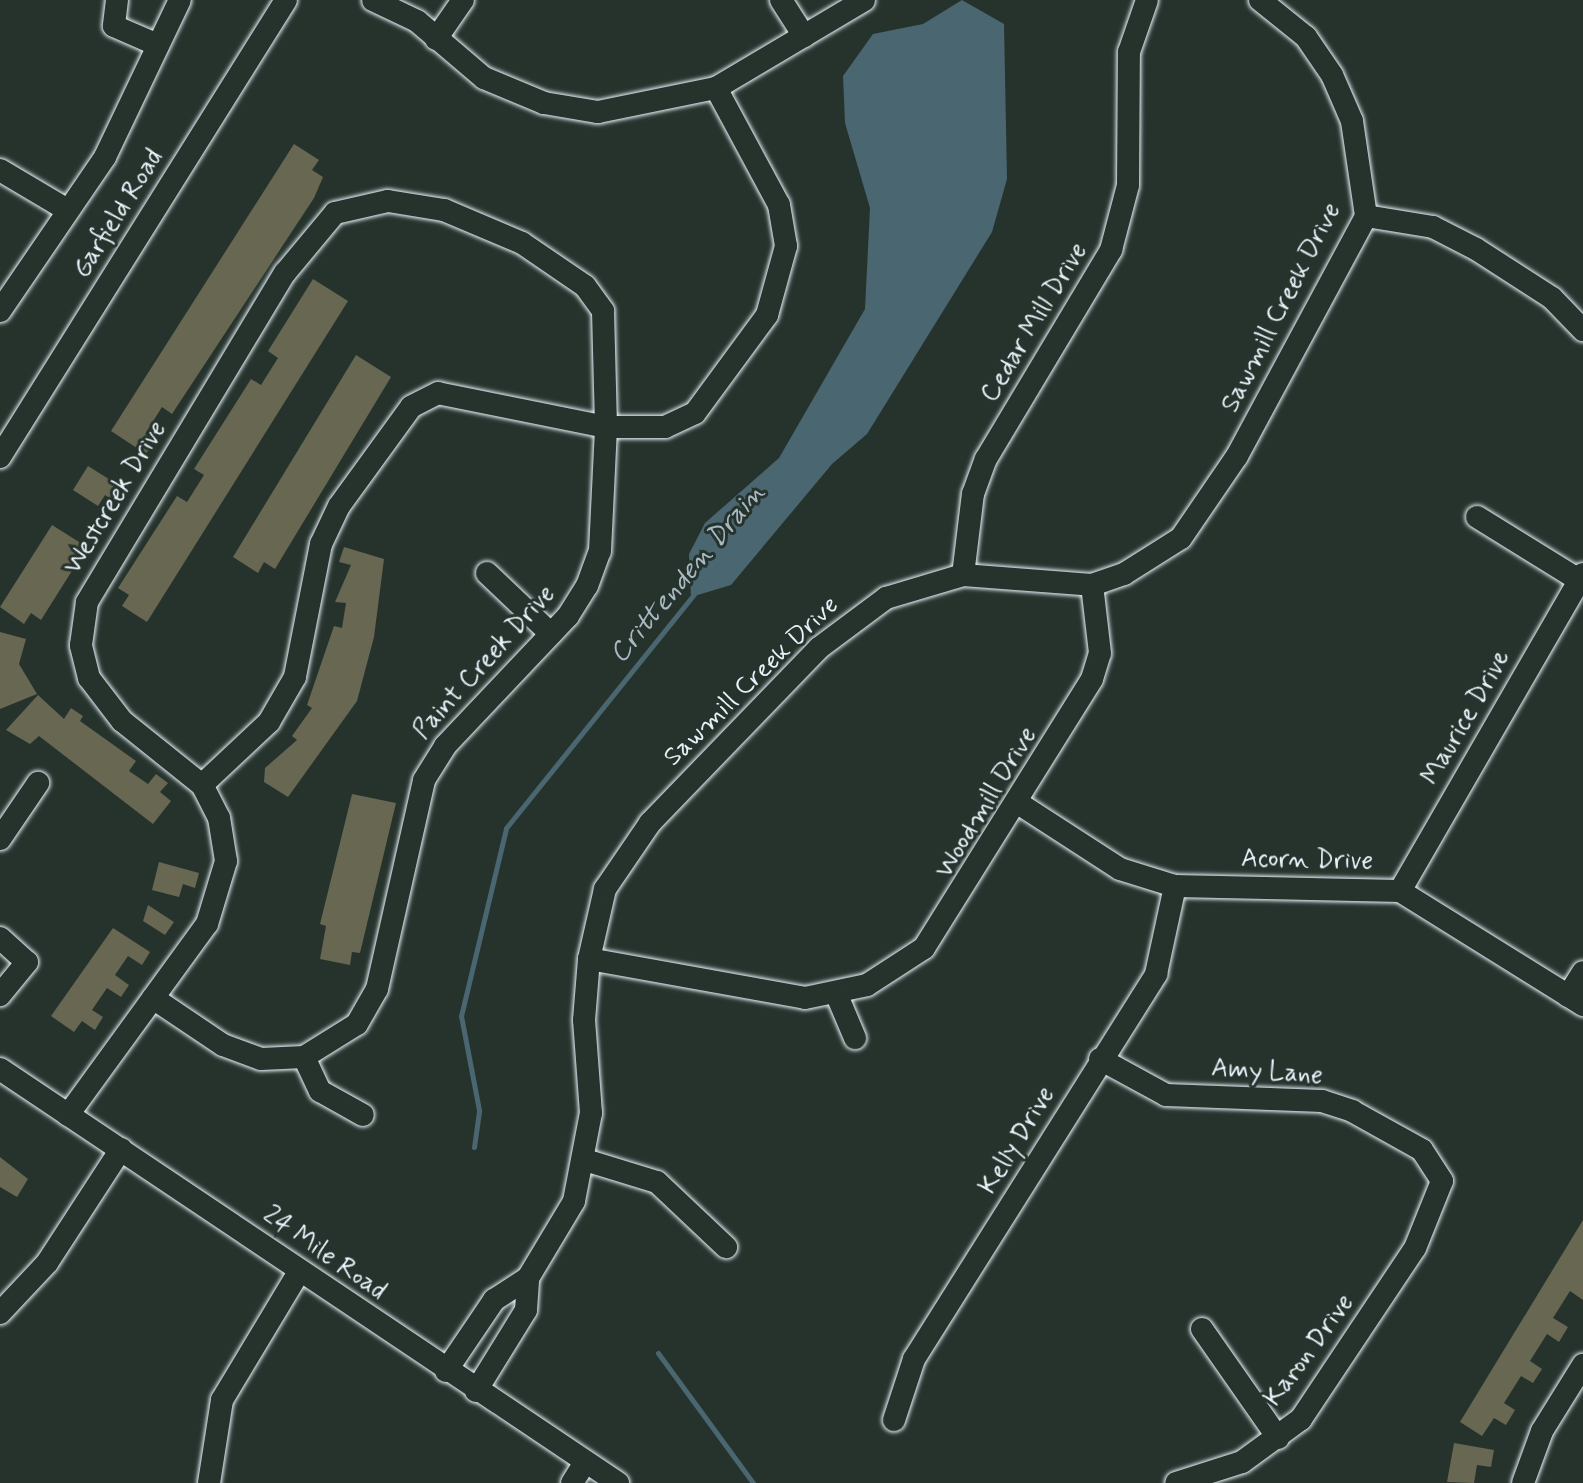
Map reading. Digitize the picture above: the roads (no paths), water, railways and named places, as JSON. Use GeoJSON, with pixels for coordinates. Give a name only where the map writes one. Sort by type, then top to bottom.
{"type":"FeatureCollection","features":[{"type":"Feature","properties":{"kind":"street"},"geometry":{"type":"LineString","coordinates":[[117,0],[114,26],[158,45]]}},
{"type":"Feature","properties":{"kind":"street"},"geometry":{"type":"LineString","coordinates":[[0,311],[64,208],[105,157],[180,0]]}},
{"type":"Feature","properties":{"kind":"street","name":"Garfield Road"},"geometry":{"type":"LineString","coordinates":[[0,457],[286,0]]}},
{"type":"Feature","properties":{"kind":"street"},"geometry":{"type":"LineString","coordinates":[[373,0],[414,10],[436,39],[484,78],[558,106],[598,112],[716,88],[864,0]]}},
{"type":"Feature","properties":{"kind":"street"},"geometry":{"type":"LineString","coordinates":[[436,39],[463,0]]}},
{"type":"Feature","properties":{"kind":"street"},"geometry":{"type":"LineString","coordinates":[[781,0],[804,36]]}},
{"type":"Feature","properties":{"kind":"street","name":"Cedar Mill Drive"},"geometry":{"type":"LineString","coordinates":[[963,575],[973,494],[986,459],[1111,250],[1128,185],[1129,52],[1147,0]]}},
{"type":"Feature","properties":{"kind":"street","name":"Sawmill Creek Drive"},"geometry":{"type":"LineString","coordinates":[[446,1371],[494,1300],[528,1278],[574,1201],[585,1160],[589,959],[605,889],[622,856],[795,672],[886,598],[963,575],[1092,585],[1165,550],[1202,512],[1366,216],[1352,121],[1332,75],[1306,37],[1260,0]]}},
{"type":"Feature","properties":{"kind":"street"},"geometry":{"type":"LineString","coordinates":[[74,1118],[138,1018],[211,918],[224,881],[224,837],[202,785],[269,722],[295,677],[321,544],[357,479],[417,404],[438,393],[544,411],[606,427],[665,427],[695,413],[767,315],[780,282],[786,246],[779,205],[716,88]]}},
{"type":"Feature","properties":{"kind":"street"},"geometry":{"type":"LineString","coordinates":[[0,170],[64,208]]}},
{"type":"Feature","properties":{"kind":"street","name":"Westcreek Drive"},"geometry":{"type":"LineString","coordinates":[[202,785],[122,721],[89,678],[81,645],[93,586],[285,273],[335,213],[388,201],[472,222],[562,265],[603,311],[606,427]]}},
{"type":"Feature","properties":{"kind":"street"},"geometry":{"type":"LineString","coordinates":[[1366,216],[1433,227],[1476,249],[1552,298],[1583,330]]}},
{"type":"Feature","properties":{"kind":"street","name":"Paint Creek Drive"},"geometry":{"type":"LineString","coordinates":[[304,1057],[350,1031],[373,998],[417,801],[433,763],[579,602],[600,551],[606,427]]}},
{"type":"Feature","properties":{"kind":"street"},"geometry":{"type":"LineString","coordinates":[[1477,517],[1581,577]]}},
{"type":"Feature","properties":{"kind":"street"},"geometry":{"type":"LineString","coordinates":[[487,573],[551,634]]}},
{"type":"Feature","properties":{"kind":"street","name":"Maurice Drive"},"geometry":{"type":"LineString","coordinates":[[1400,891],[1581,577]]}},
{"type":"Feature","properties":{"kind":"street","name":"Woodmill Drive"},"geometry":{"type":"LineString","coordinates":[[589,959],[772,997],[836,993],[867,985],[924,948],[1018,803],[1092,679],[1100,653],[1092,585]]}},
{"type":"Feature","properties":{"kind":"street"},"geometry":{"type":"LineString","coordinates":[[0,839],[38,783]]}},
{"type":"Feature","properties":{"kind":"street","name":"Acorn Drive"},"geometry":{"type":"LineString","coordinates":[[1018,803],[1120,869],[1175,886],[1400,891],[1576,1000]]}},
{"type":"Feature","properties":{"kind":"street","name":"Kelly Drive"},"geometry":{"type":"LineString","coordinates":[[894,1420],[914,1359],[1156,974],[1175,886]]}},
{"type":"Feature","properties":{"kind":"street"},"geometry":{"type":"LineString","coordinates":[[0,938],[27,962],[0,995]]}},
{"type":"Feature","properties":{"kind":"street"},"geometry":{"type":"LineString","coordinates":[[1576,1000],[1583,972]]}},
{"type":"Feature","properties":{"kind":"street"},"geometry":{"type":"LineString","coordinates":[[836,993],[855,1038]]}},
{"type":"Feature","properties":{"kind":"street"},"geometry":{"type":"LineString","coordinates":[[153,998],[247,1056],[304,1057],[320,1091],[363,1115]]}},
{"type":"Feature","properties":{"kind":"street","name":"Amy Lane"},"geometry":{"type":"LineString","coordinates":[[1100,1059],[1166,1095],[1322,1101],[1352,1111],[1422,1150],[1438,1167],[1440,1196]]}},
{"type":"Feature","properties":{"kind":"street","name":"24 Mile Road"},"geometry":{"type":"LineString","coordinates":[[0,1069],[446,1371],[618,1483]]}},
{"type":"Feature","properties":{"kind":"street"},"geometry":{"type":"LineString","coordinates":[[0,1313],[47,1263],[121,1149]]}},
{"type":"Feature","properties":{"kind":"street"},"geometry":{"type":"LineString","coordinates":[[585,1160],[657,1182],[726,1247]]}},
{"type":"Feature","properties":{"kind":"street","name":"Karon Drive"},"geometry":{"type":"LineString","coordinates":[[1176,1483],[1242,1462],[1278,1438],[1327,1380],[1415,1248],[1440,1196]]}},
{"type":"Feature","properties":{"kind":"street"},"geometry":{"type":"LineString","coordinates":[[209,1483],[222,1400],[299,1272]]}},
{"type":"Feature","properties":{"kind":"street","name":"Sawmill Creek Drive"},"geometry":{"type":"LineString","coordinates":[[476,1391],[526,1310],[528,1278]]}},
{"type":"Feature","properties":{"kind":"street"},"geometry":{"type":"LineString","coordinates":[[1202,1329],[1278,1438]]}},
{"type":"Feature","properties":{"kind":"street"},"geometry":{"type":"LineString","coordinates":[[1523,1483],[1536,1442],[1583,1365]]}},
{"type":"Feature","properties":{"kind":"street"},"geometry":{"type":"LineString","coordinates":[[572,1483],[585,1462]]}},
{"type":"Feature","properties":{"kind":"water"},"geometry":{"type":"Polygon","coordinates":[[[962,0],[1004,24],[1007,179],[992,232],[867,434],[832,464],[731,585],[691,597],[689,554],[705,523],[779,458],[865,309],[870,208],[845,123],[843,76],[873,34],[923,24],[962,0]]]}},
{"type":"Feature","properties":{"kind":"waterway","name":"Crittenden Drain"},"geometry":{"type":"LineString","coordinates":[[474,1147],[479,1110],[461,1016],[506,828],[694,594]]}},
{"type":"Feature","properties":{"kind":"waterway","name":"Crittenden Drain"},"geometry":{"type":"LineString","coordinates":[[658,1353],[753,1483]]}}]}
